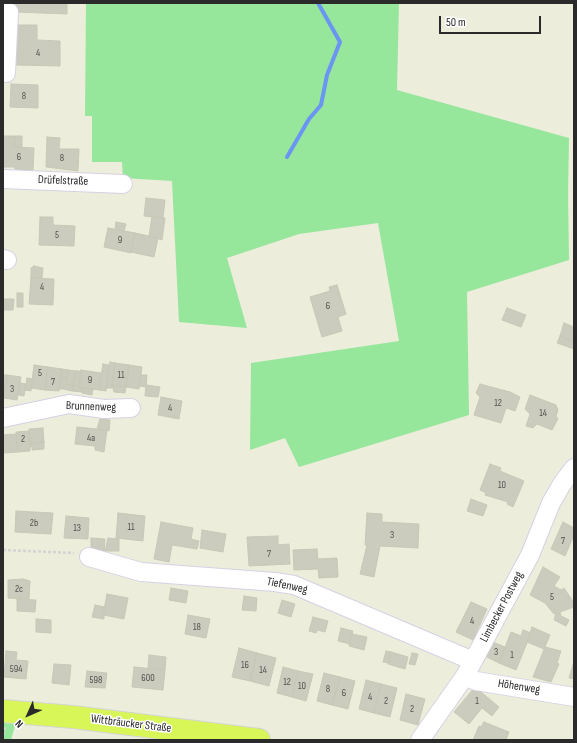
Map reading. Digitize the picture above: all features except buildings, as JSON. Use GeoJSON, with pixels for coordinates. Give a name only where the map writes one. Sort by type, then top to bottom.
{"type":"FeatureCollection","features":[{"type":"Feature","properties":{"kind":"main road","name":"Wittbräucker Straße"},"geometry":{"type":"LineString","coordinates":[[3,711],[73,717],[259,740]]}},
{"type":"Feature","properties":{"kind":"street"},"geometry":{"type":"LineString","coordinates":[[3,72],[6,73],[6,12]]}},
{"type":"Feature","properties":{"kind":"street","name":"Drüfelstraße"},"geometry":{"type":"LineString","coordinates":[[3,179],[122,184]]}},
{"type":"Feature","properties":{"kind":"street","name":"Brunnenweg"},"geometry":{"type":"LineString","coordinates":[[3,418],[69,404],[104,410],[131,408]]}},
{"type":"Feature","properties":{"kind":"street","name":"Limbecker Postweg"},"geometry":{"type":"LineString","coordinates":[[420,740],[469,668],[530,555],[551,503],[562,484],[574,468]]}},
{"type":"Feature","properties":{"kind":"street","name":"Tiefenweg"},"geometry":{"type":"LineString","coordinates":[[89,557],[141,572],[275,582],[294,585],[469,668]]}},
{"type":"Feature","properties":{"kind":"street","name":"Höhenweg"},"geometry":{"type":"LineString","coordinates":[[469,668],[476,681],[574,697]]}},
{"type":"Feature","properties":{"kind":"path"},"geometry":{"type":"LineString","coordinates":[[3,550],[76,553],[89,557]]}},
{"type":"Feature","properties":{"kind":"green space"},"geometry":{"type":"Polygon","coordinates":[[[86,3],[399,3],[397,90],[569,138],[569,260],[467,292],[469,415],[299,467],[285,438],[250,450],[251,363],[399,341],[378,223],[299,234],[227,258],[247,328],[179,322],[172,181],[123,178],[122,162],[92,162],[92,116],[85,116],[86,3]]]}},
{"type":"Feature","properties":{"kind":"green space"},"geometry":{"type":"Polygon","coordinates":[[[3,721],[16,722],[11,740],[3,740],[3,721]]]}},
{"type":"Feature","properties":{"kind":"waterway"},"geometry":{"type":"LineString","coordinates":[[287,157],[309,119],[321,105],[327,75],[340,42],[318,3]]}}]}
